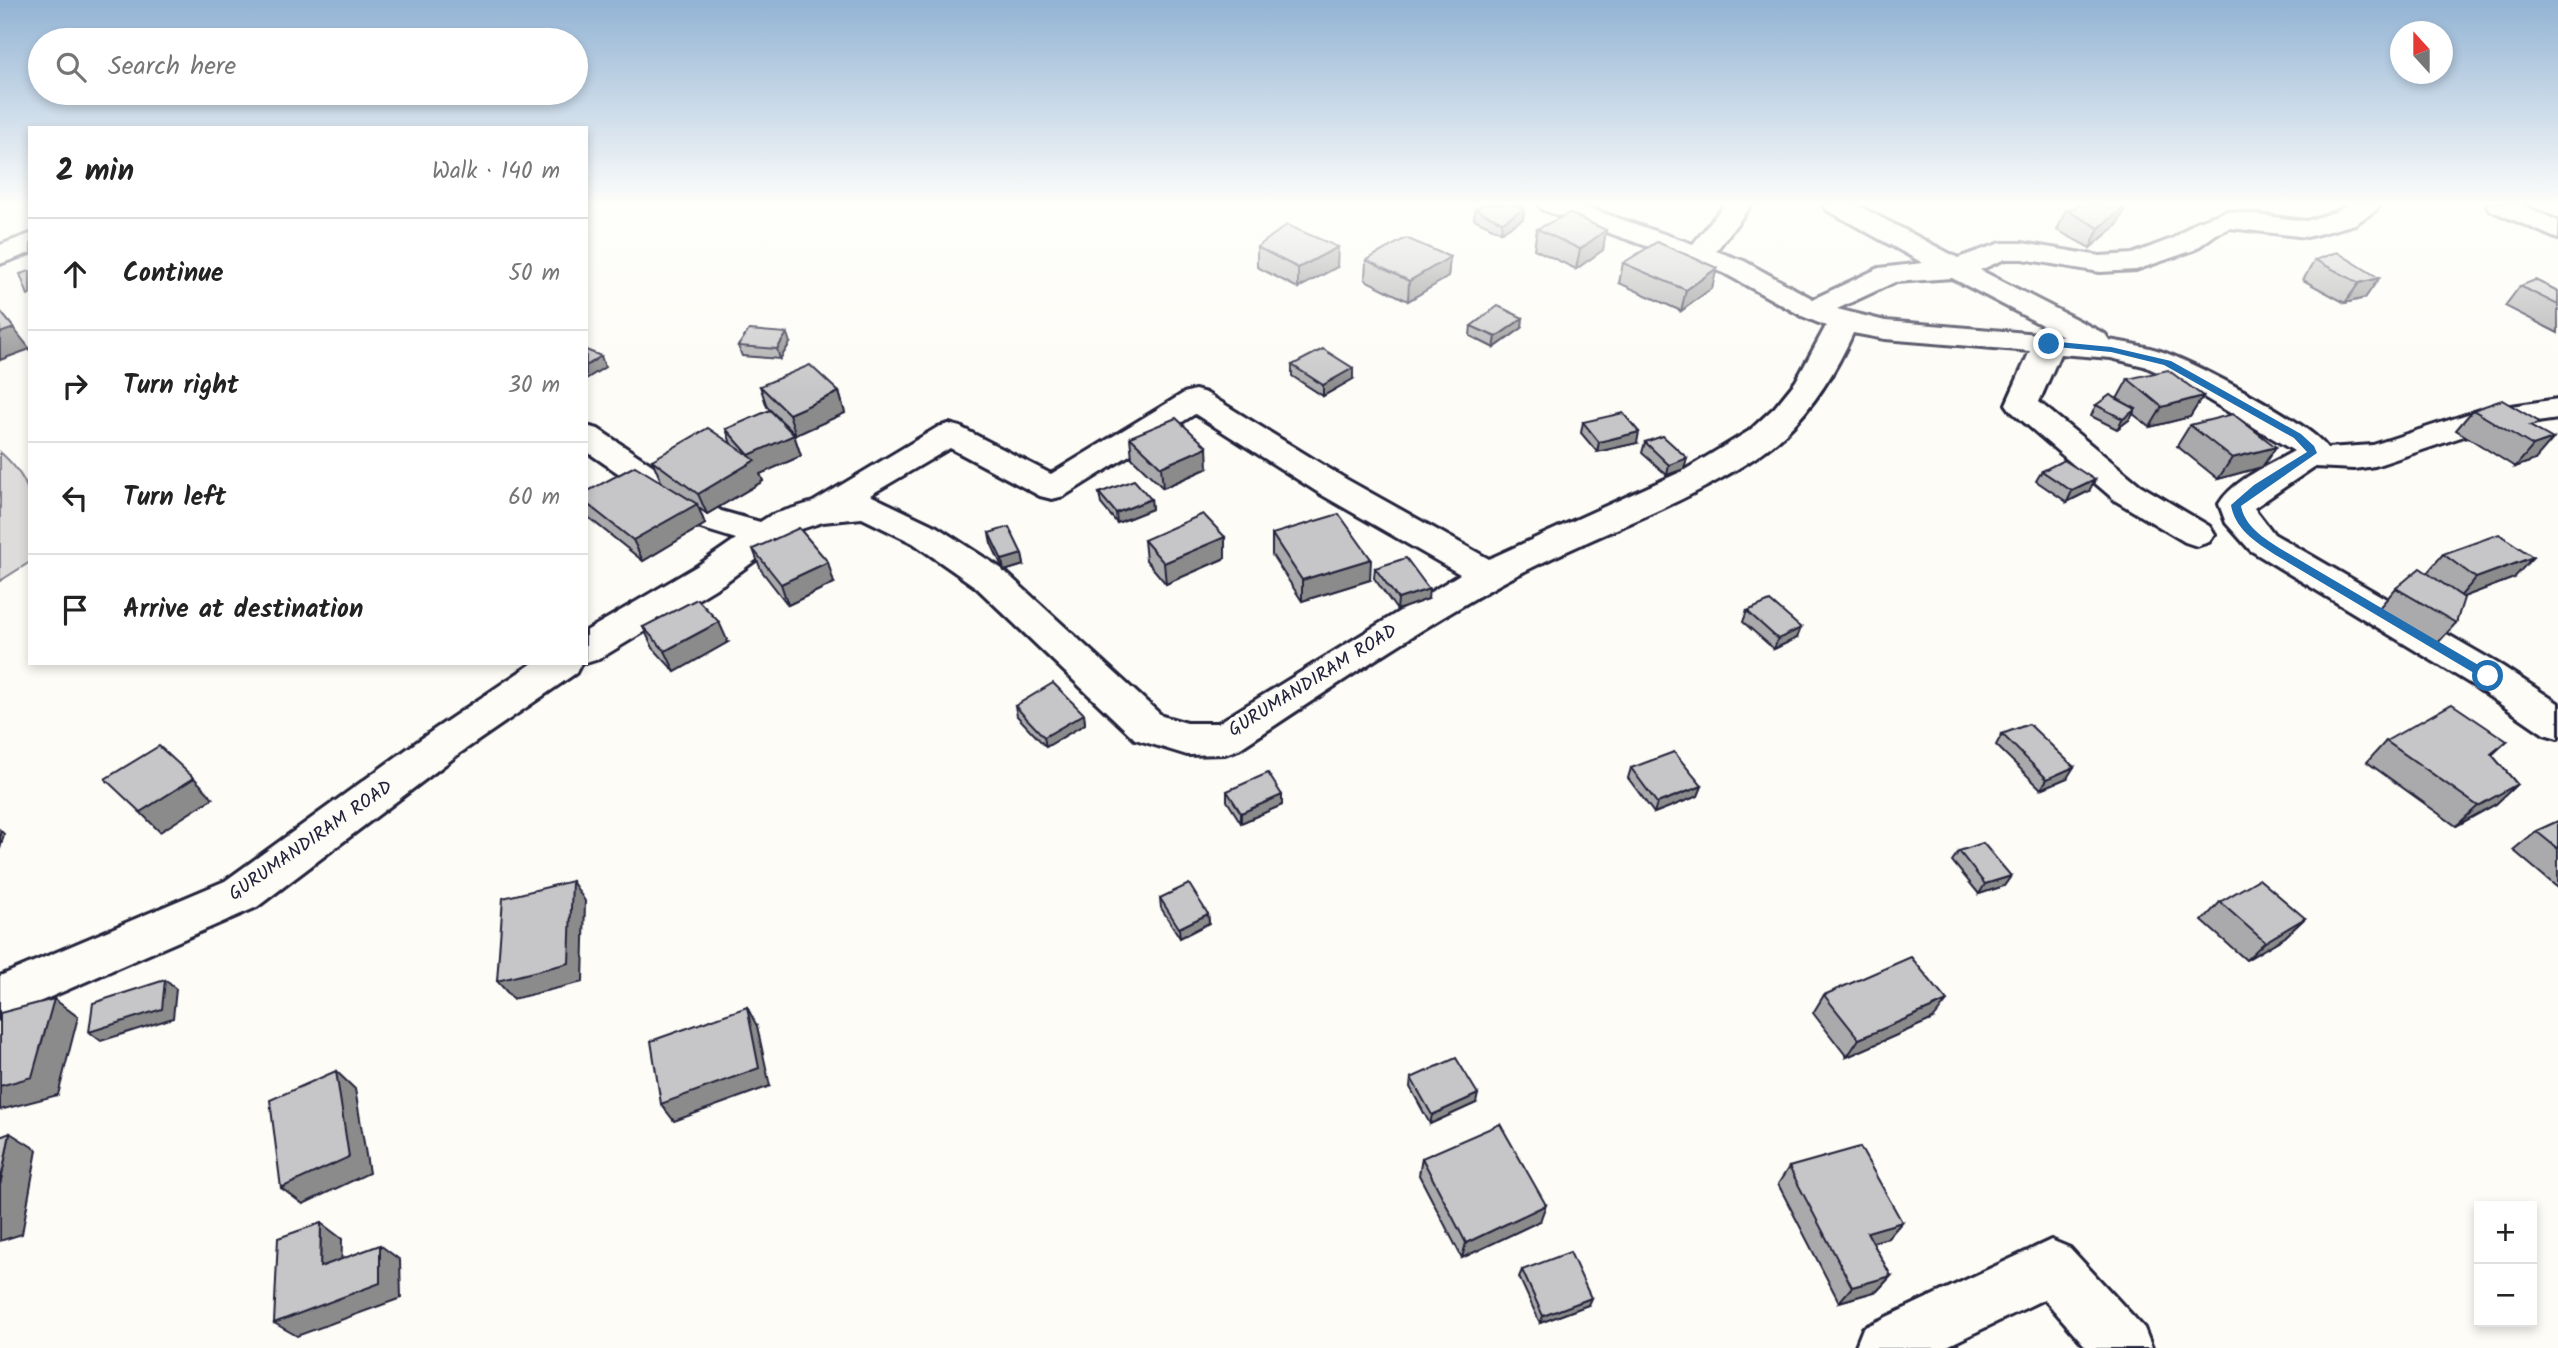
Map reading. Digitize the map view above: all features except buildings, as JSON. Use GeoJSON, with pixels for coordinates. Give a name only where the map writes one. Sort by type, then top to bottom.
{"type":"FeatureCollection","features":[{"type":"Feature","properties":{"kind":"street"},"geometry":{"type":"LineString","coordinates":[[1734,267],[1828,327],[2111,349],[2154,359],[2186,373],[2297,436],[2311,448],[2309,456]]}},
{"type":"Feature","properties":{"kind":"street"},"geometry":{"type":"LineString","coordinates":[[1952,267],[2111,349]]}},
{"type":"Feature","properties":{"kind":"street"},"geometry":{"type":"LineString","coordinates":[[1828,327],[1889,274],[1961,267]]}},
{"type":"Feature","properties":{"kind":"street","name":"GURUMANDIRAM ROAD"},"geometry":{"type":"LineString","coordinates":[[588,648],[687,589],[783,523],[820,510],[867,506],[925,534],[989,578],[1149,728],[1187,738],[1225,738],[1488,574],[1681,486],[1762,437],[1793,405],[1828,327]]}},
{"type":"Feature","properties":{"kind":"street"},"geometry":{"type":"LineString","coordinates":[[2049,344],[2022,404],[2127,494],[2197,534]]}},
{"type":"Feature","properties":{"kind":"street"},"geometry":{"type":"LineString","coordinates":[[820,510],[949,434],[1052,488],[1195,400],[1334,487],[1488,574]]}},
{"type":"Feature","properties":{"kind":"street"},"geometry":{"type":"LineString","coordinates":[[2558,409],[2479,421],[2389,453],[2358,459],[2333,461],[2309,456],[2258,487],[2236,505],[2238,515],[2245,526],[2272,548],[2488,676],[2558,723]]}},
{"type":"Feature","properties":{"kind":"street"},"geometry":{"type":"LineString","coordinates":[[588,437],[709,519],[765,536]]}},
{"type":"Feature","properties":{"kind":"street","name":"GURUMANDIRAM ROAD"},"geometry":{"type":"LineString","coordinates":[[0,998],[241,894],[446,742],[559,665]]}},
{"type":"Feature","properties":{"kind":"street"},"geometry":{"type":"LineString","coordinates":[[1883,1348],[2051,1266],[2124,1348]]}},
{"type":"Feature","properties":{"kind":"shaded area"},"geometry":{"type":"Polygon","coordinates":[[[0,452],[13,465],[28,489],[28,563],[0,581],[0,452]]]}},
{"type":"Feature","properties":{"kind":"route"},"geometry":{"type":"LineString","coordinates":[[2049,344],[2111,349],[2167,363],[2305,442],[2311,448],[2312,453],[2309,456],[2258,487],[2236,505],[2238,515],[2245,526],[2262,542],[2283,555],[2488,676]]}}]}
